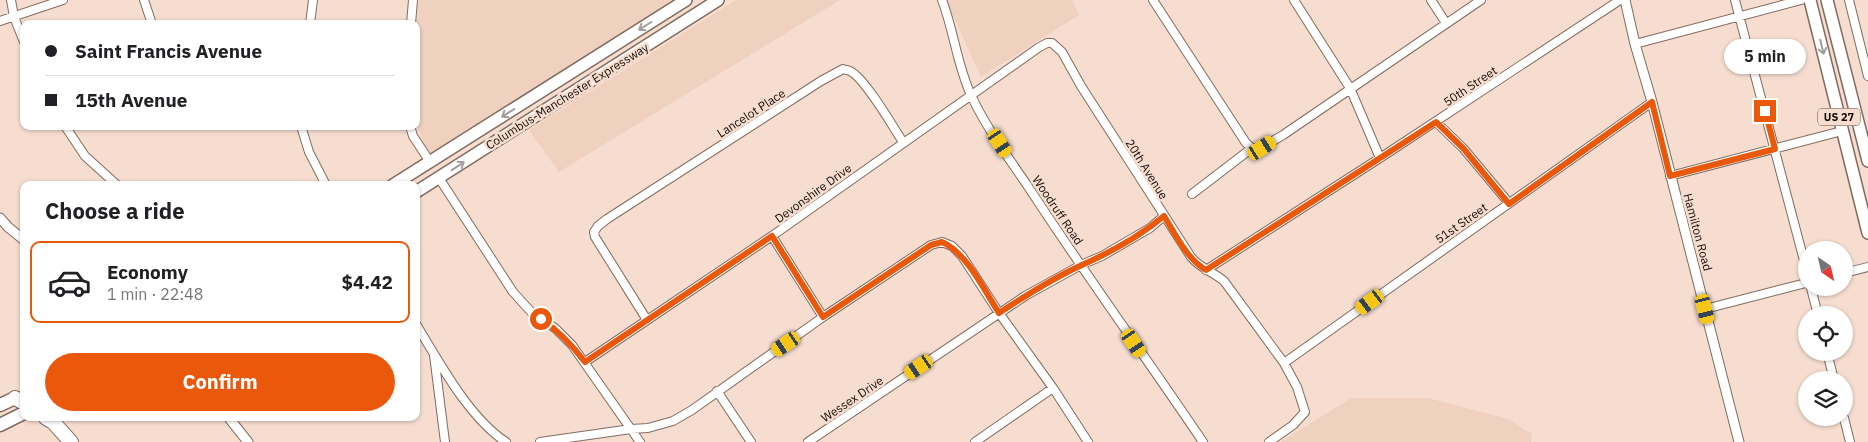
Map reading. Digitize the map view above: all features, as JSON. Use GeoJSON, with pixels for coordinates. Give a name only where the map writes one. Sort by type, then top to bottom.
{"type":"FeatureCollection","features":[{"type":"Feature","properties":{"kind":"highway"},"geometry":{"type":"LineString","coordinates":[[0,405],[20,398]]}},
{"type":"Feature","properties":{"kind":"highway"},"geometry":{"type":"LineString","coordinates":[[0,425],[20,415]]}},
{"type":"Feature","properties":{"kind":"highway"},"geometry":{"type":"LineString","coordinates":[[51,421],[70,440]]}},
{"type":"Feature","properties":{"kind":"highway"},"geometry":{"type":"LineString","coordinates":[[67,421],[70,440]]}},
{"type":"Feature","properties":{"kind":"main road","name":"Columbus-Manchester Expressway"},"geometry":{"type":"LineString","coordinates":[[399,181],[686,0]]}},
{"type":"Feature","properties":{"kind":"main road"},"geometry":{"type":"LineString","coordinates":[[658,39],[665,29],[705,0]]}},
{"type":"Feature","properties":{"kind":"main road","name":"Columbus-Manchester Expressway"},"geometry":{"type":"LineString","coordinates":[[420,189],[718,0]]}},
{"type":"Feature","properties":{"kind":"main road","name":"US 27"},"geometry":{"type":"LineString","coordinates":[[1810,0],[1868,233]]}},
{"type":"Feature","properties":{"kind":"main road","name":"US 27"},"geometry":{"type":"LineString","coordinates":[[1827,0],[1864,126],[1868,161]]}},
{"type":"Feature","properties":{"kind":"street"},"geometry":{"type":"LineString","coordinates":[[11,0],[14,17],[20,32]]}},
{"type":"Feature","properties":{"kind":"street"},"geometry":{"type":"LineString","coordinates":[[0,21],[63,0]]}},
{"type":"Feature","properties":{"kind":"street"},"geometry":{"type":"LineString","coordinates":[[144,0],[151,20]]}},
{"type":"Feature","properties":{"kind":"street"},"geometry":{"type":"LineString","coordinates":[[310,20],[313,0]]}},
{"type":"Feature","properties":{"kind":"street"},"geometry":{"type":"LineString","coordinates":[[411,20],[413,0]]}},
{"type":"Feature","properties":{"kind":"street","name":"Woodruff Road"},"geometry":{"type":"LineString","coordinates":[[942,0],[950,21],[961,68],[971,94],[1005,150],[1081,265],[1203,442]]}},
{"type":"Feature","properties":{"kind":"street"},"geometry":{"type":"LineString","coordinates":[[1153,0],[1246,143],[1252,148]]}},
{"type":"Feature","properties":{"kind":"street"},"geometry":{"type":"LineString","coordinates":[[1294,0],[1350,88],[1380,158]]}},
{"type":"Feature","properties":{"kind":"street"},"geometry":{"type":"LineString","coordinates":[[1431,0],[1446,23]]}},
{"type":"Feature","properties":{"kind":"street"},"geometry":{"type":"LineString","coordinates":[[1192,194],[1252,148],[1262,148],[1481,0]]}},
{"type":"Feature","properties":{"kind":"street","name":"50th Street"},"geometry":{"type":"LineString","coordinates":[[1206,270],[1436,122],[1620,0]]}},
{"type":"Feature","properties":{"kind":"street","name":"Hamilton Road"},"geometry":{"type":"LineString","coordinates":[[1625,0],[1739,442]]}},
{"type":"Feature","properties":{"kind":"street"},"geometry":{"type":"LineString","coordinates":[[1736,0],[1799,241]]}},
{"type":"Feature","properties":{"kind":"street"},"geometry":{"type":"LineString","coordinates":[[1635,44],[1801,0]]}},
{"type":"Feature","properties":{"kind":"street"},"geometry":{"type":"LineString","coordinates":[[1849,0],[1868,76]]}},
{"type":"Feature","properties":{"kind":"street","name":"Devonshire Drive"},"geometry":{"type":"LineString","coordinates":[[585,362],[772,236],[1038,48],[1047,43],[1052,43]]}},
{"type":"Feature","properties":{"kind":"street","name":"20th Avenue"},"geometry":{"type":"LineString","coordinates":[[1052,43],[1062,52],[1081,86],[1191,257],[1197,264],[1215,273],[1224,281],[1284,363],[1300,396],[1305,412],[1293,425],[1269,442]]}},
{"type":"Feature","properties":{"kind":"street","name":"Lancelot Place"},"geometry":{"type":"LineString","coordinates":[[648,320],[598,242],[594,232],[607,219],[821,81],[843,69],[851,71],[858,78],[886,114],[903,142]]}},
{"type":"Feature","properties":{"kind":"street","name":"51st Street"},"geometry":{"type":"LineString","coordinates":[[1284,363],[1652,102]]}},
{"type":"Feature","properties":{"kind":"street"},"geometry":{"type":"LineString","coordinates":[[1436,122],[1463,148],[1509,204]]}},
{"type":"Feature","properties":{"kind":"street"},"geometry":{"type":"LineString","coordinates":[[68,130],[85,156],[113,181]]}},
{"type":"Feature","properties":{"kind":"street"},"geometry":{"type":"LineString","coordinates":[[302,130],[309,152],[324,181]]}},
{"type":"Feature","properties":{"kind":"street"},"geometry":{"type":"LineString","coordinates":[[411,130],[430,162]]}},
{"type":"Feature","properties":{"kind":"street"},"geometry":{"type":"LineString","coordinates":[[1670,176],[1842,131]]}},
{"type":"Feature","properties":{"kind":"street"},"geometry":{"type":"LineString","coordinates":[[438,178],[513,292],[533,314],[556,328],[572,345],[640,442]]}},
{"type":"Feature","properties":{"kind":"street","name":"Wessex Drive"},"geometry":{"type":"LineString","coordinates":[[808,442],[1025,296],[1128,242],[1150,228],[1164,216]]}},
{"type":"Feature","properties":{"kind":"street"},"geometry":{"type":"LineString","coordinates":[[0,218],[20,237]]}},
{"type":"Feature","properties":{"kind":"street"},"geometry":{"type":"LineString","coordinates":[[772,236],[823,317]]}},
{"type":"Feature","properties":{"kind":"street"},"geometry":{"type":"LineString","coordinates":[[540,442],[648,428],[673,420],[692,410],[823,317],[914,256],[931,245],[942,242],[952,246],[962,256],[999,313],[1053,388],[1087,441]]}},
{"type":"Feature","properties":{"kind":"street"},"geometry":{"type":"LineString","coordinates":[[1853,271],[1868,267]]}},
{"type":"Feature","properties":{"kind":"street"},"geometry":{"type":"LineString","coordinates":[[1705,309],[1798,285]]}},
{"type":"Feature","properties":{"kind":"street"},"geometry":{"type":"LineString","coordinates":[[420,330],[468,404],[482,421],[506,442]]}},
{"type":"Feature","properties":{"kind":"street"},"geometry":{"type":"LineString","coordinates":[[434,353],[445,442]]}},
{"type":"Feature","properties":{"kind":"street"},"geometry":{"type":"LineString","coordinates":[[975,442],[1053,388]]}},
{"type":"Feature","properties":{"kind":"street"},"geometry":{"type":"LineString","coordinates":[[717,391],[751,442]]}},
{"type":"Feature","properties":{"kind":"street"},"geometry":{"type":"LineString","coordinates":[[231,421],[248,442]]}},
{"type":"Feature","properties":{"kind":"street"},"geometry":{"type":"LineString","coordinates":[[1846,426],[1850,442]]}},
{"type":"Feature","properties":{"kind":"shaded area"},"geometry":{"type":"Polygon","coordinates":[[[419,0],[672,0],[430,153],[425,147],[419,130],[420,20],[417,20],[419,0]]]}},
{"type":"Feature","properties":{"kind":"shaded area"},"geometry":{"type":"Polygon","coordinates":[[[736,0],[840,0],[559,172],[529,130],[736,0]]]}},
{"type":"Feature","properties":{"kind":"shaded area"},"geometry":{"type":"Polygon","coordinates":[[[946,0],[1072,0],[1079,15],[981,77],[946,0]]]}},
{"type":"Feature","properties":{"kind":"shaded area"},"geometry":{"type":"Polygon","coordinates":[[[1351,398],[1428,398],[1508,419],[1532,434],[1531,442],[1281,442],[1351,398]]]}},
{"type":"Feature","properties":{"kind":"route"},"geometry":{"type":"LineString","coordinates":[[541,319],[556,328],[585,362],[772,236],[823,317],[931,245],[942,242],[952,246],[962,256],[999,313],[1025,296],[1081,265],[1091,262],[1128,242],[1150,228],[1164,216],[1191,257],[1206,270],[1436,122],[1463,148],[1509,204],[1652,102],[1670,176],[1775,149],[1765,111]]}}]}
